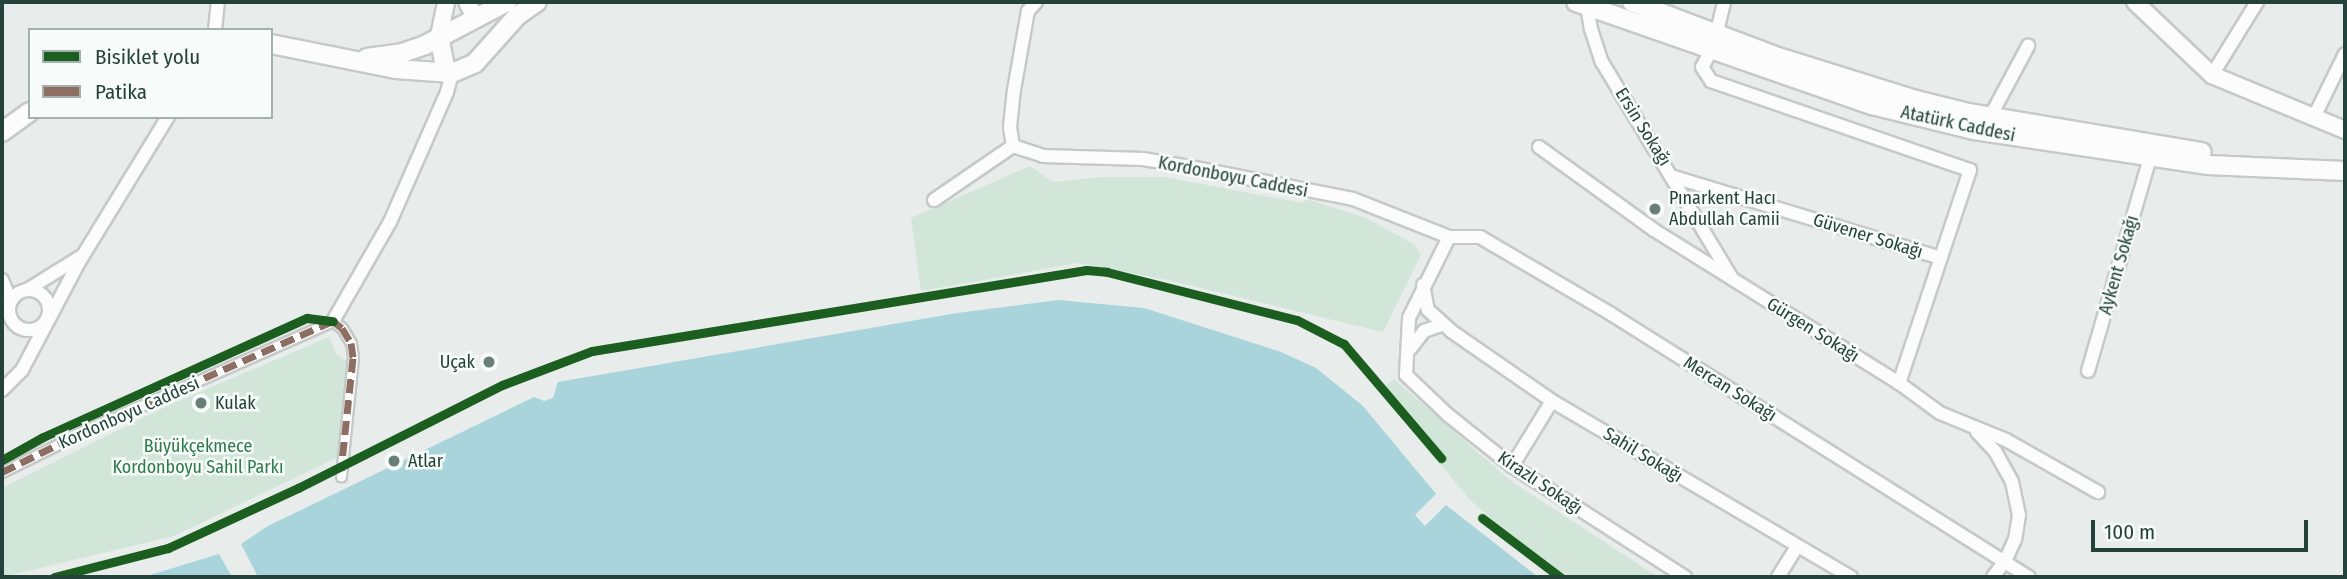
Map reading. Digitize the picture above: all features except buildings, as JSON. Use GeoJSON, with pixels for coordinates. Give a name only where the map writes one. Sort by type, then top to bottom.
{"type":"FeatureCollection","features":[{"type":"Feature","properties":{"kind":"main road"},"geometry":{"type":"LineString","coordinates":[[357,59],[402,53],[439,36],[471,10],[508,2]]}},
{"type":"Feature","properties":{"kind":"main road"},"geometry":{"type":"LineString","coordinates":[[273,44],[357,59],[396,69],[452,73],[475,63],[517,16],[537,2]]}},
{"type":"Feature","properties":{"kind":"main road","name":"Atatürk Caddesi"},"geometry":{"type":"LineString","coordinates":[[1632,2],[1714,43],[1872,106],[1974,130],[2150,158],[2288,171],[2345,171]]}},
{"type":"Feature","properties":{"kind":"main road","name":"Atatürk Caddesi"},"geometry":{"type":"LineString","coordinates":[[1584,3],[1849,81],[1990,117],[2206,153],[2286,161],[2345,161]]}},
{"type":"Feature","properties":{"kind":"main road"},"geometry":{"type":"LineString","coordinates":[[471,10],[487,30],[487,50]]}},
{"type":"Feature","properties":{"kind":"main road"},"geometry":{"type":"LineString","coordinates":[[439,36],[445,66],[452,73]]}},
{"type":"Feature","properties":{"kind":"main road"},"geometry":{"type":"LineString","coordinates":[[2,132],[28,113]]}},
{"type":"Feature","properties":{"kind":"street"},"geometry":{"type":"LineString","coordinates":[[215,28],[218,2]]}},
{"type":"Feature","properties":{"kind":"street"},"geometry":{"type":"LineString","coordinates":[[439,36],[446,2]]}},
{"type":"Feature","properties":{"kind":"street"},"geometry":{"type":"LineString","coordinates":[[934,200],[1013,146],[1010,127],[1014,90],[1028,11],[1036,2]]}},
{"type":"Feature","properties":{"kind":"street"},"geometry":{"type":"LineString","coordinates":[[1724,2],[1714,43],[1702,67],[1703,74],[1711,81],[1970,170],[1899,383]]}},
{"type":"Feature","properties":{"kind":"street"},"geometry":{"type":"LineString","coordinates":[[2135,2],[2212,75],[2345,130]]}},
{"type":"Feature","properties":{"kind":"street"},"geometry":{"type":"LineString","coordinates":[[2212,75],[2257,2]]}},
{"type":"Feature","properties":{"kind":"street","name":"Ersin Sokağı"},"geometry":{"type":"LineString","coordinates":[[1584,3],[1602,62],[1674,177],[1734,281]]}},
{"type":"Feature","properties":{"kind":"street"},"geometry":{"type":"LineString","coordinates":[[1990,117],[2028,46]]}},
{"type":"Feature","properties":{"kind":"street"},"geometry":{"type":"LineString","coordinates":[[2314,117],[2345,54]]}},
{"type":"Feature","properties":{"kind":"street"},"geometry":{"type":"LineString","coordinates":[[341,477],[353,358],[351,343],[342,328],[333,321],[390,222],[447,92],[452,73]]}},
{"type":"Feature","properties":{"kind":"street"},"geometry":{"type":"LineString","coordinates":[[2,390],[22,370],[45,321],[166,119]]}},
{"type":"Feature","properties":{"kind":"street","name":"Kordonboyu Caddesi"},"geometry":{"type":"LineString","coordinates":[[1013,146],[1043,156],[1143,159],[1353,200],[1448,236]]}},
{"type":"Feature","properties":{"kind":"street","name":"Gürgen Sokağı"},"geometry":{"type":"LineString","coordinates":[[1539,147],[1654,230],[1899,383],[1940,413],[2006,440],[2098,492]]}},
{"type":"Feature","properties":{"kind":"street","name":"Aykent Sokağı"},"geometry":{"type":"LineString","coordinates":[[2088,371],[2150,158]]}},
{"type":"Feature","properties":{"kind":"street","name":"Güvener Sokağı"},"geometry":{"type":"LineString","coordinates":[[1674,177],[1941,258]]}},
{"type":"Feature","properties":{"kind":"street"},"geometry":{"type":"LineString","coordinates":[[1409,350],[1409,318],[1448,236]]}},
{"type":"Feature","properties":{"kind":"street","name":"Mercan Sokağı"},"geometry":{"type":"LineString","coordinates":[[1448,236],[1480,237],[1611,314],[2029,577]]}},
{"type":"Feature","properties":{"kind":"street"},"geometry":{"type":"LineString","coordinates":[[7,306],[27,290],[83,255]]}},
{"type":"Feature","properties":{"kind":"street"},"geometry":{"type":"LineString","coordinates":[[2,280],[12,320],[22,328],[35,329],[45,321],[49,309],[44,297],[27,290]]}},
{"type":"Feature","properties":{"kind":"street"},"geometry":{"type":"LineString","coordinates":[[1409,350],[1424,331],[1441,325],[1428,310],[1423,285]]}},
{"type":"Feature","properties":{"kind":"street","name":"Kordonboyu Caddesi"},"geometry":{"type":"LineString","coordinates":[[2,472],[89,429],[333,321]]}},
{"type":"Feature","properties":{"kind":"street","name":"Sahil Sokağı"},"geometry":{"type":"LineString","coordinates":[[1441,325],[1552,401],[1850,577]]}},
{"type":"Feature","properties":{"kind":"street","name":"Kirazlı Sokağı"},"geometry":{"type":"LineString","coordinates":[[1409,350],[1406,375],[1448,415],[1512,466],[1685,577]]}},
{"type":"Feature","properties":{"kind":"street"},"geometry":{"type":"LineString","coordinates":[[1512,466],[1552,401]]}},
{"type":"Feature","properties":{"kind":"street"},"geometry":{"type":"LineString","coordinates":[[1974,428],[1995,451],[2012,482],[2019,515],[2015,539],[2005,561],[1993,577]]}},
{"type":"Feature","properties":{"kind":"street"},"geometry":{"type":"LineString","coordinates":[[1777,577],[1797,546]]}},
{"type":"Feature","properties":{"kind":"green space"},"geometry":{"type":"Polygon","coordinates":[[[1030,166],[1053,182],[1102,177],[1165,177],[1303,203],[1307,199],[1366,218],[1414,244],[1421,255],[1383,332],[1172,281],[1078,263],[921,291],[911,218],[1030,166]]]}},
{"type":"Feature","properties":{"kind":"green space","name":"Büyükçekmece Kordonboyu Sahil Parkı"},"geometry":{"type":"Polygon","coordinates":[[[329,337],[337,355],[353,365],[342,455],[174,536],[2,577],[2,488],[169,405],[329,337]]]}},
{"type":"Feature","properties":{"kind":"green space"},"geometry":{"type":"Polygon","coordinates":[[[1394,379],[1511,481],[1658,577],[1557,577],[1470,500],[1380,391],[1394,379]]]}},
{"type":"Feature","properties":{"kind":"water"},"geometry":{"type":"Polygon","coordinates":[[[1058,300],[1144,308],[1281,352],[1316,368],[1363,406],[1436,494],[1415,515],[1425,526],[1446,505],[1538,577],[258,577],[241,544],[268,526],[534,397],[544,401],[553,398],[558,382],[957,313],[1058,300]]]}},
{"type":"Feature","properties":{"kind":"water"},"geometry":{"type":"Polygon","coordinates":[[[219,554],[232,577],[143,577],[160,572],[219,554]]]}},
{"type":"Feature","properties":{"kind":"marked path"},"geometry":{"type":"LineString","coordinates":[[2,472],[89,429],[333,321],[342,328],[351,343],[353,358],[341,470]]}},
{"type":"Feature","properties":{"kind":"cycle path"},"geometry":{"type":"LineString","coordinates":[[54,577],[168,548],[298,488],[502,385],[592,351],[1086,270],[1107,272],[1297,320],[1344,344],[1441,458]]}},
{"type":"Feature","properties":{"kind":"cycle path"},"geometry":{"type":"LineString","coordinates":[[2,460],[43,437],[307,318],[333,321]]}},
{"type":"Feature","properties":{"kind":"cycle path"},"geometry":{"type":"LineString","coordinates":[[1482,518],[1560,577]]}},
{"type":"Feature","properties":{"kind":"place","name":"Pınarkent Hacı Abdullah Camii"},"geometry":{"type":"Point","coordinates":[1655,209]}},
{"type":"Feature","properties":{"kind":"place","name":"Uçak"},"geometry":{"type":"Point","coordinates":[489,362]}},
{"type":"Feature","properties":{"kind":"place","name":"Kulak"},"geometry":{"type":"Point","coordinates":[201,403]}},
{"type":"Feature","properties":{"kind":"place","name":"Atlar"},"geometry":{"type":"Point","coordinates":[394,461]}}]}
